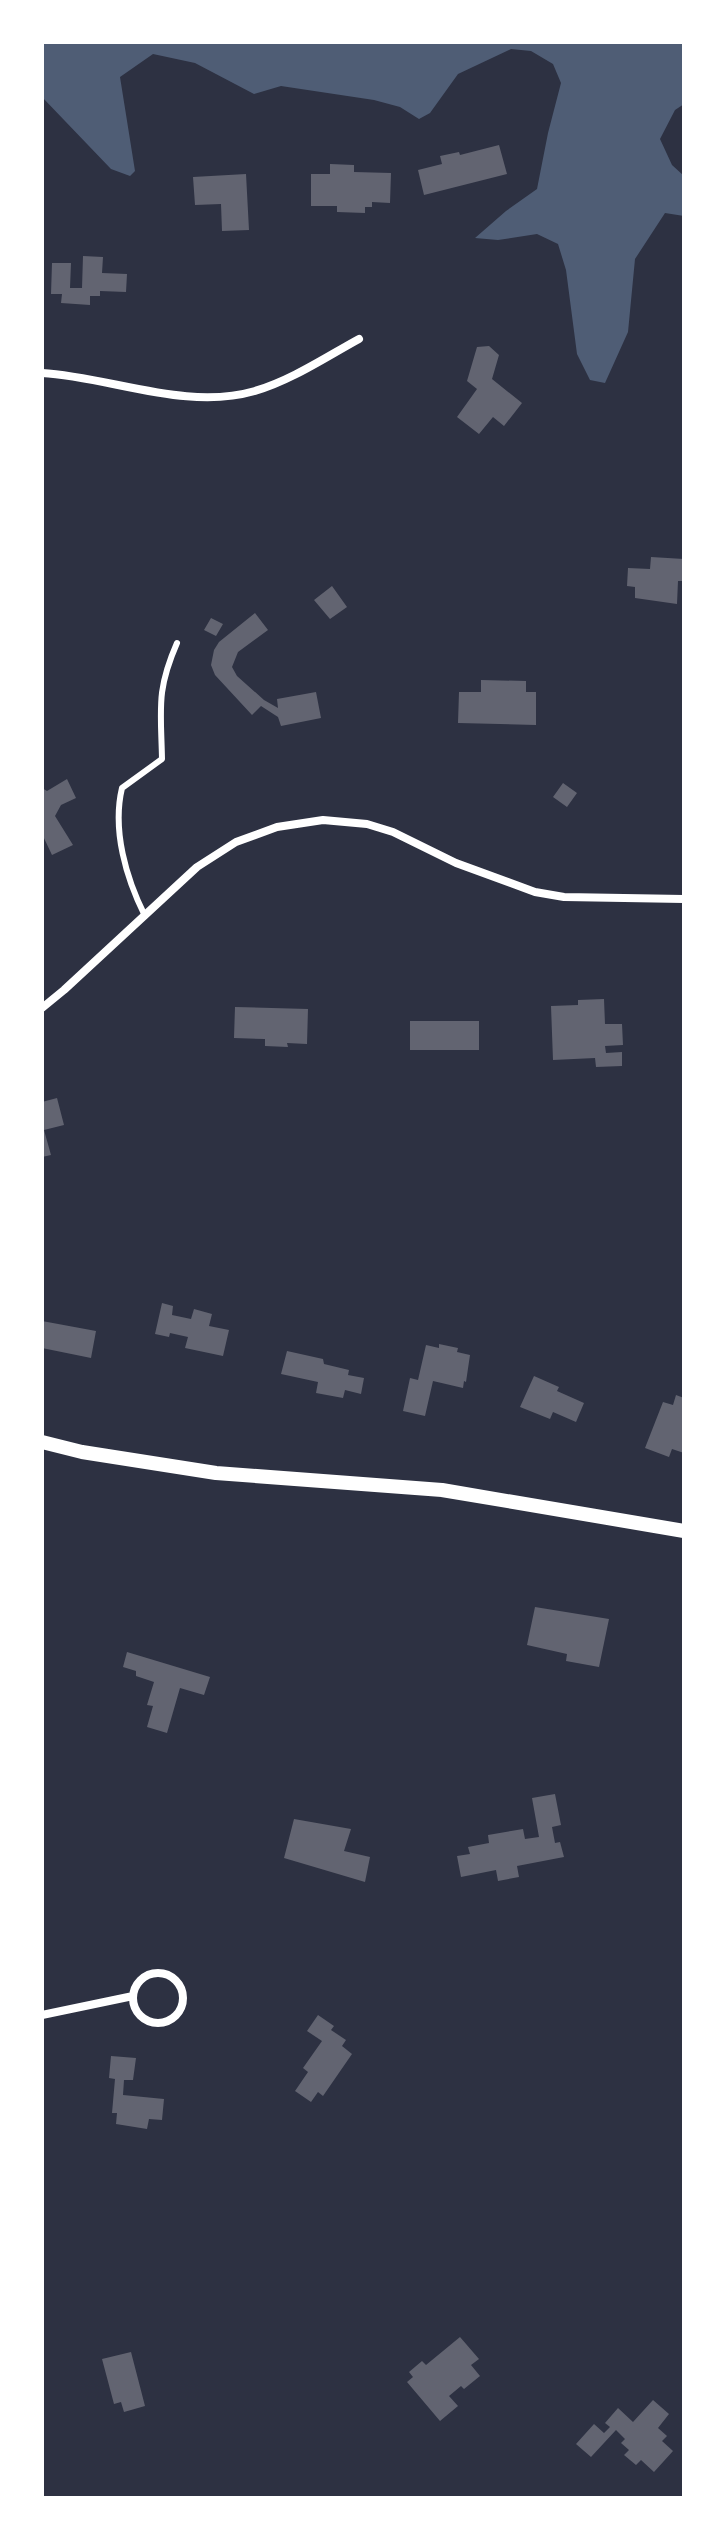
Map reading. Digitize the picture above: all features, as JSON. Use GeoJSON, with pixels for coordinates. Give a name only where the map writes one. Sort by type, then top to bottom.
{"type":"FeatureCollection","features":[{"type":"Feature","properties":{"kind":"street"},"geometry":{"type":"LineString","coordinates":[[42,373],[73,375],[184,396],[220,397],[252,392],[279,382],[359,339]]}},
{"type":"Feature","properties":{"kind":"street"},"geometry":{"type":"LineString","coordinates":[[42,1008],[197,867],[236,842],[277,827],[323,820],[367,824],[393,832],[456,863],[535,892],[564,897],[684,899]]}},
{"type":"Feature","properties":{"kind":"street"},"geometry":{"type":"LineString","coordinates":[[42,1442],[82,1452],[216,1473],[442,1490],[684,1531]]}},
{"type":"Feature","properties":{"kind":"street"},"geometry":{"type":"LineString","coordinates":[[160,1973],[174,1979],[183,2002],[180,2010],[168,2021],[151,2022],[138,2012],[133,1996],[139,1982],[160,1973]]}},
{"type":"Feature","properties":{"kind":"street"},"geometry":{"type":"LineString","coordinates":[[42,2015],[133,1996]]}},
{"type":"Feature","properties":{"kind":"lane"},"geometry":{"type":"LineString","coordinates":[[145,916],[130,886],[118,806],[122,788],[162,759],[159,696],[164,672],[177,643]]}},
{"type":"Feature","properties":{"kind":"water"},"geometry":{"type":"Polygon","coordinates":[[[42,42],[684,42],[684,104],[675,110],[660,139],[672,165],[684,176],[684,216],[665,213],[635,259],[628,332],[605,383],[590,380],[577,354],[566,270],[558,244],[537,234],[498,240],[475,238],[537,189],[561,83],[553,64],[531,51],[511,49],[458,74],[430,113],[419,119],[400,107],[374,100],[281,86],[254,94],[195,63],[153,54],[120,77],[135,171],[130,176],[111,169],[42,97],[42,42]]]}},
{"type":"Feature","properties":{"kind":"building"},"geometry":{"type":"Polygon","coordinates":[[[499,145],[507,174],[424,195],[418,170],[442,164],[440,156],[459,152],[460,155],[499,145]]]}},
{"type":"Feature","properties":{"kind":"building"},"geometry":{"type":"Polygon","coordinates":[[[330,164],[354,165],[354,172],[391,173],[390,203],[372,202],[372,207],[365,207],[365,213],[337,212],[337,206],[311,206],[311,174],[330,174],[330,164]]]}},
{"type":"Feature","properties":{"kind":"building"},"geometry":{"type":"Polygon","coordinates":[[[246,174],[249,230],[222,231],[221,204],[195,205],[193,177],[246,174]]]}},
{"type":"Feature","properties":{"kind":"building"},"geometry":{"type":"Polygon","coordinates":[[[83,256],[103,257],[102,273],[127,274],[126,292],[100,291],[100,296],[90,296],[90,305],[61,303],[62,294],[51,294],[52,263],[71,263],[70,288],[82,288],[83,256]]]}},
{"type":"Feature","properties":{"kind":"building"},"geometry":{"type":"Polygon","coordinates":[[[489,346],[499,355],[492,379],[522,403],[504,426],[493,417],[479,434],[457,417],[477,389],[467,381],[477,347],[489,346]]]}},
{"type":"Feature","properties":{"kind":"building"},"geometry":{"type":"Polygon","coordinates":[[[651,557],[684,559],[684,581],[678,581],[677,604],[635,598],[635,587],[627,586],[628,568],[650,569],[651,557]]]}},
{"type":"Feature","properties":{"kind":"building"},"geometry":{"type":"Polygon","coordinates":[[[332,586],[347,607],[330,619],[314,600],[332,586]]]}},
{"type":"Feature","properties":{"kind":"building"},"geometry":{"type":"Polygon","coordinates":[[[255,613],[268,630],[238,652],[232,667],[237,676],[278,708],[277,699],[316,692],[321,718],[281,726],[278,717],[261,706],[252,715],[215,675],[211,665],[219,642],[255,613]]]}},
{"type":"Feature","properties":{"kind":"building"},"geometry":{"type":"Polygon","coordinates":[[[211,618],[223,624],[216,636],[204,630],[211,618]]]}},
{"type":"Feature","properties":{"kind":"building"},"geometry":{"type":"Polygon","coordinates":[[[481,680],[526,681],[526,692],[536,692],[536,725],[458,723],[459,692],[481,692],[481,680]]]}},
{"type":"Feature","properties":{"kind":"building"},"geometry":{"type":"Polygon","coordinates":[[[67,779],[76,798],[61,805],[55,816],[73,845],[52,855],[42,834],[42,788],[47,791],[67,779]]]}},
{"type":"Feature","properties":{"kind":"building"},"geometry":{"type":"Polygon","coordinates":[[[563,783],[577,793],[567,807],[553,797],[563,783]]]}},
{"type":"Feature","properties":{"kind":"building"},"geometry":{"type":"Polygon","coordinates":[[[604,999],[605,1024],[622,1024],[623,1045],[605,1046],[606,1053],[622,1052],[622,1066],[596,1067],[595,1058],[553,1060],[551,1006],[578,1005],[578,1000],[604,999]]]}},
{"type":"Feature","properties":{"kind":"building"},"geometry":{"type":"Polygon","coordinates":[[[235,1007],[308,1009],[307,1044],[265,1046],[265,1039],[234,1038],[235,1007]]]}},
{"type":"Feature","properties":{"kind":"building"},"geometry":{"type":"Polygon","coordinates":[[[410,1021],[479,1021],[479,1050],[410,1050],[410,1021]]]}},
{"type":"Feature","properties":{"kind":"building"},"geometry":{"type":"Polygon","coordinates":[[[57,1098],[64,1125],[44,1130],[51,1155],[42,1157],[42,1102],[57,1098]]]}},
{"type":"Feature","properties":{"kind":"building"},"geometry":{"type":"Polygon","coordinates":[[[162,1303],[173,1306],[172,1315],[191,1319],[194,1309],[212,1314],[209,1326],[229,1330],[223,1356],[185,1348],[188,1337],[155,1334],[162,1303]]]}},
{"type":"Feature","properties":{"kind":"building"},"geometry":{"type":"Polygon","coordinates":[[[42,1321],[96,1331],[91,1358],[42,1348],[42,1321]]]}},
{"type":"Feature","properties":{"kind":"building"},"geometry":{"type":"Polygon","coordinates":[[[439,1344],[458,1348],[457,1352],[470,1355],[463,1388],[433,1381],[425,1416],[403,1411],[410,1378],[418,1380],[426,1345],[439,1348],[439,1344]]]}},
{"type":"Feature","properties":{"kind":"building"},"geometry":{"type":"Polygon","coordinates":[[[287,1351],[323,1359],[324,1364],[349,1370],[348,1375],[364,1378],[361,1394],[345,1390],[343,1398],[316,1393],[318,1382],[281,1374],[287,1351]]]}},
{"type":"Feature","properties":{"kind":"building"},"geometry":{"type":"Polygon","coordinates":[[[534,1376],[584,1403],[576,1422],[553,1412],[550,1419],[520,1407],[534,1376]]]}},
{"type":"Feature","properties":{"kind":"building"},"geometry":{"type":"Polygon","coordinates":[[[676,1395],[684,1398],[684,1453],[672,1449],[669,1457],[645,1448],[663,1402],[673,1405],[676,1395]]]}},
{"type":"Feature","properties":{"kind":"building"},"geometry":{"type":"Polygon","coordinates":[[[535,1607],[609,1619],[599,1667],[566,1661],[567,1654],[527,1645],[535,1607]]]}},
{"type":"Feature","properties":{"kind":"building"},"geometry":{"type":"Polygon","coordinates":[[[127,1652],[210,1677],[204,1695],[180,1688],[167,1733],[147,1727],[153,1706],[147,1705],[154,1682],[136,1676],[136,1671],[123,1667],[127,1652]]]}},
{"type":"Feature","properties":{"kind":"building"},"geometry":{"type":"Polygon","coordinates":[[[555,1794],[561,1825],[552,1827],[555,1843],[560,1842],[564,1857],[517,1866],[519,1877],[498,1881],[496,1870],[461,1877],[457,1856],[470,1854],[468,1847],[489,1843],[488,1835],[523,1829],[525,1839],[539,1837],[532,1798],[555,1794]]]}},
{"type":"Feature","properties":{"kind":"building"},"geometry":{"type":"Polygon","coordinates":[[[294,1819],[351,1829],[344,1851],[370,1857],[365,1882],[284,1858],[294,1819]]]}},
{"type":"Feature","properties":{"kind":"building"},"geometry":{"type":"Polygon","coordinates":[[[318,2015],[334,2026],[331,2030],[346,2040],[342,2046],[352,2054],[323,2096],[318,2092],[311,2102],[295,2091],[308,2072],[303,2068],[322,2041],[307,2031],[318,2015]]]}},
{"type":"Feature","properties":{"kind":"building"},"geometry":{"type":"Polygon","coordinates":[[[111,2056],[136,2058],[133,2080],[124,2080],[123,2095],[164,2099],[162,2120],[149,2119],[147,2129],[116,2124],[117,2113],[112,2113],[115,2079],[109,2078],[111,2056]]]}},
{"type":"Feature","properties":{"kind":"building"},"geometry":{"type":"Polygon","coordinates":[[[460,2337],[479,2359],[471,2365],[480,2376],[449,2396],[458,2406],[440,2421],[407,2382],[413,2377],[409,2372],[422,2361],[426,2365],[460,2337]]]}},
{"type":"Feature","properties":{"kind":"building"},"geometry":{"type":"Polygon","coordinates":[[[131,2352],[145,2406],[124,2412],[121,2402],[114,2404],[102,2359],[131,2352]]]}},
{"type":"Feature","properties":{"kind":"building"},"geometry":{"type":"Polygon","coordinates":[[[653,2400],[669,2414],[658,2428],[667,2436],[662,2441],[673,2451],[654,2472],[641,2460],[636,2465],[624,2455],[629,2450],[621,2443],[625,2439],[616,2430],[591,2457],[576,2444],[594,2424],[604,2433],[610,2427],[605,2423],[618,2408],[633,2422],[653,2400]]]}}]}
